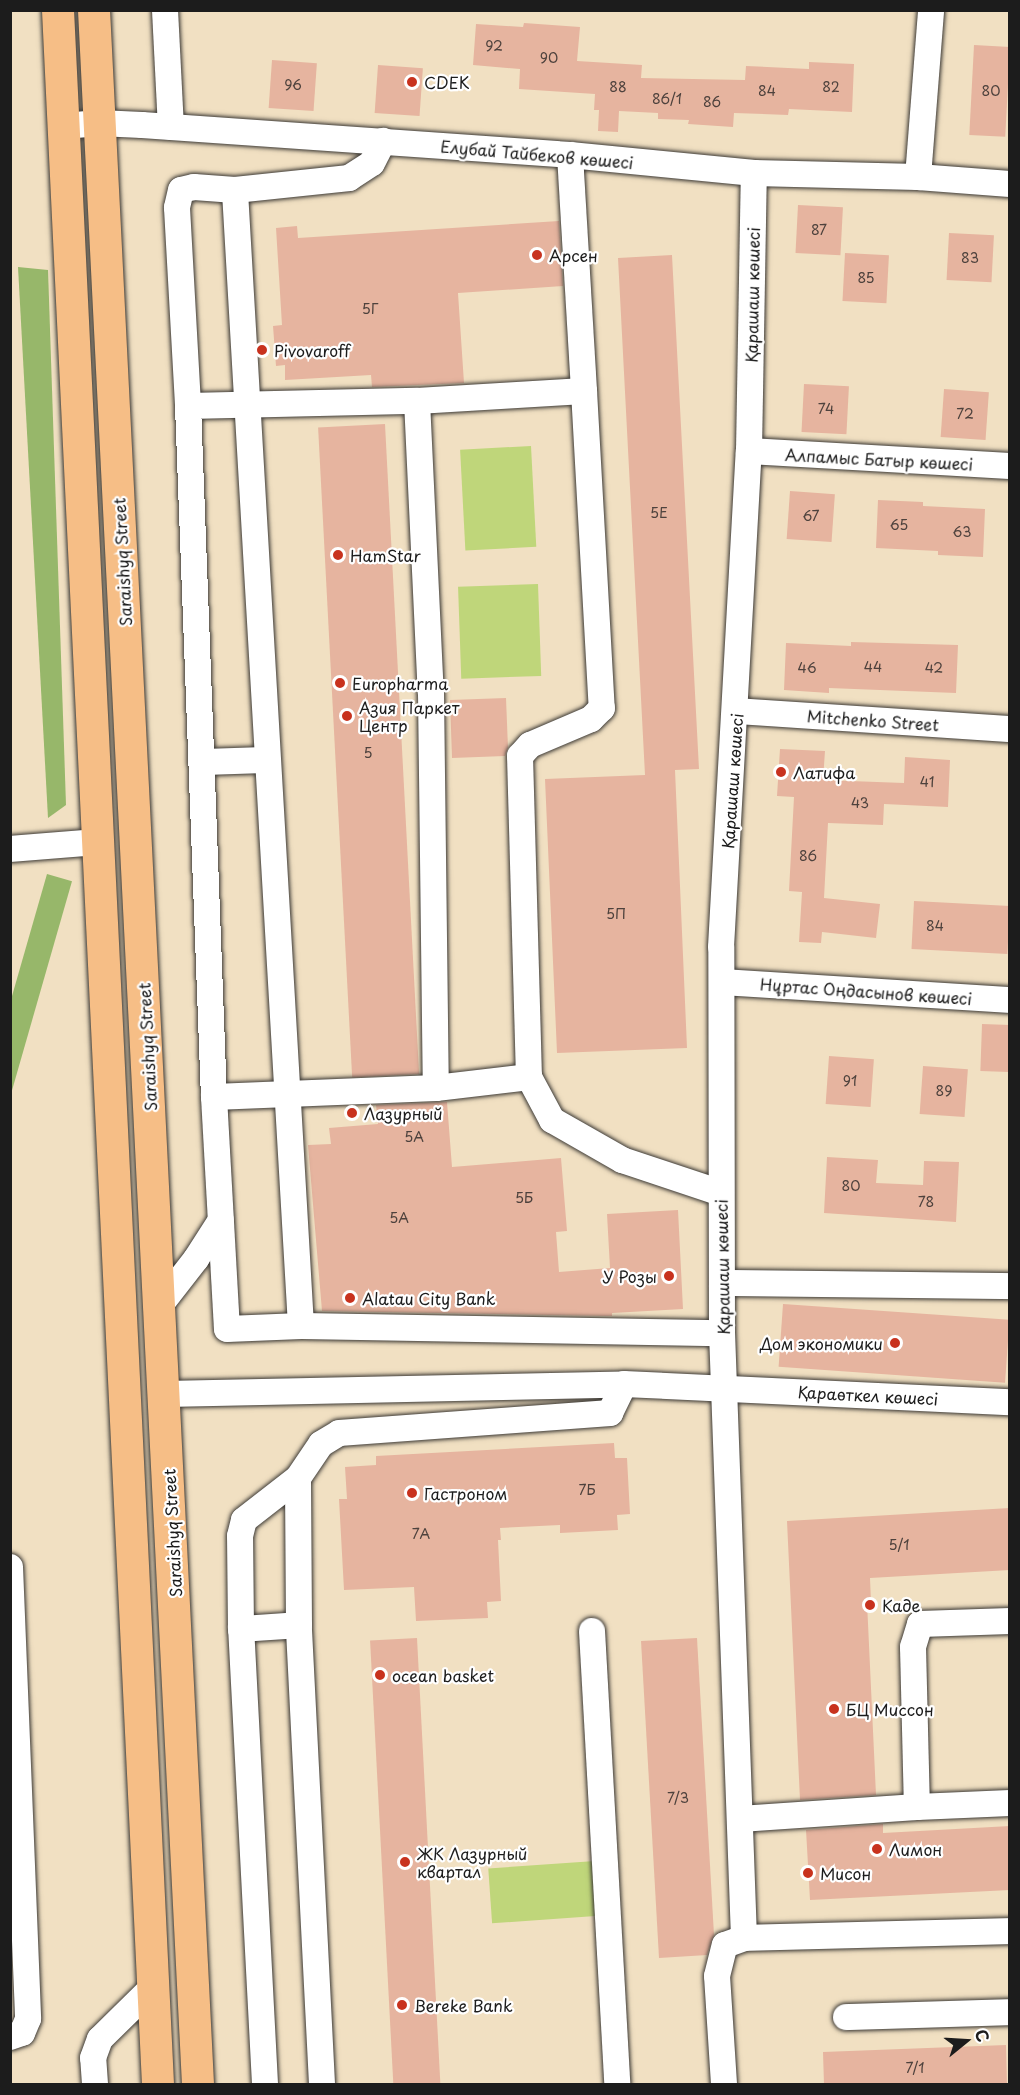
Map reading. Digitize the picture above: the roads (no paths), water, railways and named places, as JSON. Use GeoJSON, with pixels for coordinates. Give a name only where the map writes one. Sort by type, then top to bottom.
{"type":"FeatureCollection","features":[{"type":"Feature","properties":{"kind":"main road"},"geometry":{"type":"LineString","coordinates":[[58,10],[158,2085]]}},
{"type":"Feature","properties":{"kind":"main road","name":"Saraishyq Street"},"geometry":{"type":"LineString","coordinates":[[94,10],[161,1304],[198,2085]]}},
{"type":"Feature","properties":{"kind":"main road"},"geometry":{"type":"LineString","coordinates":[[106,1032],[119,1063],[138,1381],[144,1388],[165,1394]]}},
{"type":"Feature","properties":{"kind":"main road"},"geometry":{"type":"LineString","coordinates":[[130,1487],[155,1489],[159,1497],[165,1579],[168,1742],[184,1785]]}},
{"type":"Feature","properties":{"kind":"street"},"geometry":{"type":"LineString","coordinates":[[165,10],[171,127]]}},
{"type":"Feature","properties":{"kind":"street"},"geometry":{"type":"LineString","coordinates":[[918,177],[931,10]]}},
{"type":"Feature","properties":{"kind":"street","name":"Елубай Тайбеков көшесі"},"geometry":{"type":"LineString","coordinates":[[64,126],[99,123],[171,127],[570,155],[754,173],[918,177],[1010,184]]}},
{"type":"Feature","properties":{"kind":"street"},"geometry":{"type":"LineString","coordinates":[[383,141],[372,163],[349,178],[235,190],[194,187],[182,190],[177,208],[188,406],[214,1097],[227,1329],[301,1326],[722,1334]]}},
{"type":"Feature","properties":{"kind":"street"},"geometry":{"type":"LineString","coordinates":[[570,155],[602,708],[591,719],[530,745],[520,756],[529,1077],[552,1120],[622,1160],[721,1193]]}},
{"type":"Feature","properties":{"kind":"street","name":"Қарашаш көшесі"},"geometry":{"type":"LineString","coordinates":[[744,1938],[726,1389],[722,1334],[723,982],[721,947],[736,711],[748,451],[754,173]]}},
{"type":"Feature","properties":{"kind":"street"},"geometry":{"type":"LineString","coordinates":[[235,190],[245,405],[289,1094],[301,1326]]}},
{"type":"Feature","properties":{"kind":"street"},"geometry":{"type":"LineString","coordinates":[[188,406],[417,401],[584,391]]}},
{"type":"Feature","properties":{"kind":"street"},"geometry":{"type":"LineString","coordinates":[[417,401],[431,693],[436,1088]]}},
{"type":"Feature","properties":{"kind":"street","name":"Алпамыс Батыр көшесі"},"geometry":{"type":"LineString","coordinates":[[748,451],[1010,466]]}},
{"type":"Feature","properties":{"kind":"street","name":"Mitchenko Street"},"geometry":{"type":"LineString","coordinates":[[736,711],[1010,729]]}},
{"type":"Feature","properties":{"kind":"street"},"geometry":{"type":"LineString","coordinates":[[202,762],[267,760]]}},
{"type":"Feature","properties":{"kind":"street"},"geometry":{"type":"LineString","coordinates":[[10,849],[97,842]]}},
{"type":"Feature","properties":{"kind":"street","name":"Нұртас Оңдасынов көшесі"},"geometry":{"type":"LineString","coordinates":[[723,982],[1010,1000]]}},
{"type":"Feature","properties":{"kind":"street"},"geometry":{"type":"LineString","coordinates":[[214,1097],[436,1088],[529,1077]]}},
{"type":"Feature","properties":{"kind":"street"},"geometry":{"type":"LineString","coordinates":[[161,1304],[196,1259],[221,1220]]}},
{"type":"Feature","properties":{"kind":"street"},"geometry":{"type":"LineString","coordinates":[[722,1283],[1010,1286]]}},
{"type":"Feature","properties":{"kind":"street"},"geometry":{"type":"LineString","coordinates":[[265,2085],[241,1629],[240,1536],[244,1520],[298,1478],[321,1444],[339,1433],[610,1413],[624,1384]]}},
{"type":"Feature","properties":{"kind":"street","name":"Қараөткел көшесі"},"geometry":{"type":"LineString","coordinates":[[165,1394],[624,1384],[1010,1402]]}},
{"type":"Feature","properties":{"kind":"street"},"geometry":{"type":"LineString","coordinates":[[298,1478],[299,1625],[322,2085]]}},
{"type":"Feature","properties":{"kind":"street"},"geometry":{"type":"LineString","coordinates":[[10,1567],[28,2019],[22,2033],[10,2037]]}},
{"type":"Feature","properties":{"kind":"street"},"geometry":{"type":"LineString","coordinates":[[917,1807],[913,1647],[920,1624],[1010,1621]]}},
{"type":"Feature","properties":{"kind":"street"},"geometry":{"type":"LineString","coordinates":[[241,1629],[299,1625]]}},
{"type":"Feature","properties":{"kind":"street"},"geometry":{"type":"LineString","coordinates":[[592,1631],[617,2085]]}},
{"type":"Feature","properties":{"kind":"street"},"geometry":{"type":"LineString","coordinates":[[740,1819],[1010,1803]]}},
{"type":"Feature","properties":{"kind":"street"},"geometry":{"type":"LineString","coordinates":[[724,2085],[717,1976],[725,1945],[744,1938],[1010,1931]]}},
{"type":"Feature","properties":{"kind":"street"},"geometry":{"type":"LineString","coordinates":[[95,2085],[93,2058],[100,2039],[153,1987]]}},
{"type":"Feature","properties":{"kind":"street"},"geometry":{"type":"LineString","coordinates":[[846,2017],[1010,2012]]}},
{"type":"Feature","properties":{"kind":"place","name":"CDEK"},"geometry":{"type":"Point","coordinates":[412,82]}},
{"type":"Feature","properties":{"kind":"place","name":"Арсен"},"geometry":{"type":"Point","coordinates":[537,255]}},
{"type":"Feature","properties":{"kind":"place","name":"Pivovaroff"},"geometry":{"type":"Point","coordinates":[262,350]}},
{"type":"Feature","properties":{"kind":"place","name":"HamStar"},"geometry":{"type":"Point","coordinates":[338,555]}},
{"type":"Feature","properties":{"kind":"place","name":"Europharma"},"geometry":{"type":"Point","coordinates":[340,683]}},
{"type":"Feature","properties":{"kind":"place","name":"Азия Паркет Центр"},"geometry":{"type":"Point","coordinates":[347,716]}},
{"type":"Feature","properties":{"kind":"place","name":"Латифа"},"geometry":{"type":"Point","coordinates":[781,772]}},
{"type":"Feature","properties":{"kind":"place","name":"Лазурный"},"geometry":{"type":"Point","coordinates":[352,1113]}},
{"type":"Feature","properties":{"kind":"place","name":"У Розы"},"geometry":{"type":"Point","coordinates":[669,1276]}},
{"type":"Feature","properties":{"kind":"place","name":"Alatau City Bank"},"geometry":{"type":"Point","coordinates":[350,1298]}},
{"type":"Feature","properties":{"kind":"place","name":"Дом экономики"},"geometry":{"type":"Point","coordinates":[895,1343]}},
{"type":"Feature","properties":{"kind":"place","name":"Гастроном"},"geometry":{"type":"Point","coordinates":[412,1493]}},
{"type":"Feature","properties":{"kind":"place","name":"Каде"},"geometry":{"type":"Point","coordinates":[870,1605]}},
{"type":"Feature","properties":{"kind":"place","name":"ocean basket"},"geometry":{"type":"Point","coordinates":[380,1675]}},
{"type":"Feature","properties":{"kind":"place","name":"БЦ Миссон"},"geometry":{"type":"Point","coordinates":[834,1709]}},
{"type":"Feature","properties":{"kind":"place","name":"Лимон"},"geometry":{"type":"Point","coordinates":[877,1849]}},
{"type":"Feature","properties":{"kind":"place","name":"ЖК Лазурный квартал"},"geometry":{"type":"Point","coordinates":[405,1862]}},
{"type":"Feature","properties":{"kind":"place","name":"Мисон"},"geometry":{"type":"Point","coordinates":[808,1873]}},
{"type":"Feature","properties":{"kind":"place","name":"Bereke Bank"},"geometry":{"type":"Point","coordinates":[402,2005]}}]}
